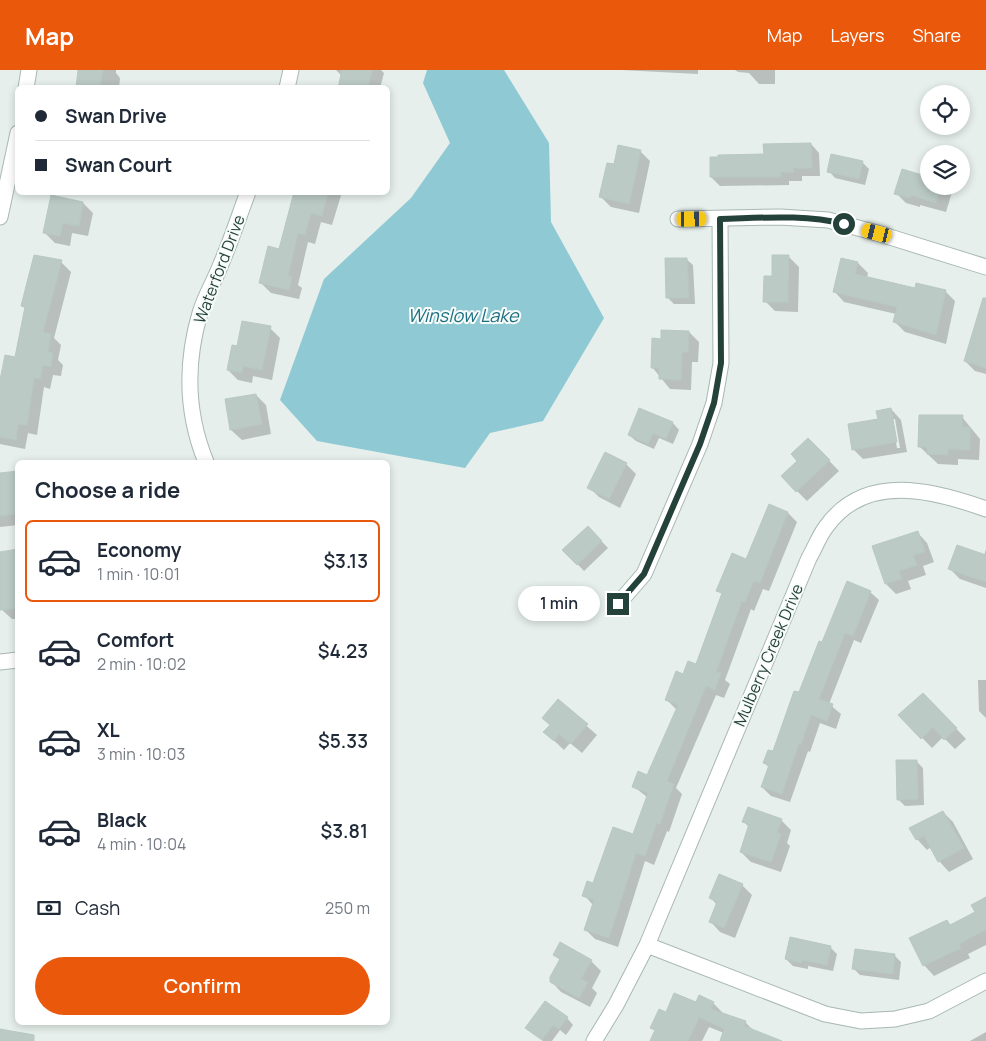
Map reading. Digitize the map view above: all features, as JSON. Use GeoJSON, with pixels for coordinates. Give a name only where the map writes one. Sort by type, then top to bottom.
{"type":"FeatureCollection","features":[{"type":"Feature","properties":{"kind":"street"},"geometry":{"type":"LineString","coordinates":[[26,85],[29,70]]}},
{"type":"Feature","properties":{"kind":"street"},"geometry":{"type":"LineString","coordinates":[[288,85],[291,70]]}},
{"type":"Feature","properties":{"kind":"street"},"geometry":{"type":"LineString","coordinates":[[0,217],[15,147]]}},
{"type":"Feature","properties":{"kind":"street","name":"Waterford Drive"},"geometry":{"type":"LineString","coordinates":[[205,460],[192,425],[188,392],[191,352],[200,312],[221,265],[247,195]]}},
{"type":"Feature","properties":{"kind":"street"},"geometry":{"type":"LineString","coordinates":[[678,219],[780,217],[828,220],[877,233],[986,267]]}},
{"type":"Feature","properties":{"kind":"street"},"geometry":{"type":"LineString","coordinates":[[618,604],[644,574],[700,444],[714,403],[721,363],[720,219]]}},
{"type":"Feature","properties":{"kind":"street","name":"Mulberry Creek Drive"},"geometry":{"type":"LineString","coordinates":[[594,1041],[616,1005],[647,945],[809,558],[826,526],[850,504],[880,491],[909,489],[985,504]]}},
{"type":"Feature","properties":{"kind":"street"},"geometry":{"type":"LineString","coordinates":[[0,662],[15,660]]}},
{"type":"Feature","properties":{"kind":"street"},"geometry":{"type":"LineString","coordinates":[[647,945],[825,1014],[860,1021],[895,1019],[929,1011],[986,981]]}},
{"type":"Feature","properties":{"kind":"water","name":"Winslow Lake"},"geometry":{"type":"Polygon","coordinates":[[[427,70],[504,70],[549,143],[551,222],[604,318],[543,421],[490,433],[465,468],[317,441],[280,400],[324,279],[411,198],[450,143],[423,83],[427,70]]]}},
{"type":"Feature","properties":{"kind":"building"},"geometry":{"type":"Polygon","coordinates":[[[78,70],[103,70],[100,85],[76,85],[78,70]]]}},
{"type":"Feature","properties":{"kind":"building"},"geometry":{"type":"Polygon","coordinates":[[[342,70],[372,70],[369,85],[339,85],[342,70]]]}},
{"type":"Feature","properties":{"kind":"building"},"geometry":{"type":"Polygon","coordinates":[[[811,143],[812,168],[793,168],[794,172],[780,172],[781,177],[710,177],[710,157],[718,157],[718,155],[764,154],[763,144],[811,143]]]}},
{"type":"Feature","properties":{"kind":"building"},"geometry":{"type":"Polygon","coordinates":[[[618,145],[641,150],[629,204],[599,197],[607,163],[614,164],[618,145]]]}},
{"type":"Feature","properties":{"kind":"building"},"geometry":{"type":"Polygon","coordinates":[[[831,154],[863,161],[859,179],[827,172],[831,154]]]}},
{"type":"Feature","properties":{"kind":"building"},"geometry":{"type":"Polygon","coordinates":[[[902,169],[920,174],[920,195],[938,195],[936,203],[911,195],[910,198],[894,194],[902,169]]]}},
{"type":"Feature","properties":{"kind":"building"},"geometry":{"type":"Polygon","coordinates":[[[51,195],[83,202],[79,226],[63,223],[60,236],[43,233],[51,195]]]}},
{"type":"Feature","properties":{"kind":"building"},"geometry":{"type":"Polygon","coordinates":[[[293,195],[327,195],[322,216],[311,213],[305,235],[298,233],[288,276],[292,277],[289,290],[259,283],[268,246],[279,249],[293,195]]]}},
{"type":"Feature","properties":{"kind":"building"},"geometry":{"type":"Polygon","coordinates":[[[34,255],[62,260],[43,332],[51,334],[48,352],[53,353],[51,367],[43,365],[40,379],[34,378],[27,425],[18,424],[16,440],[0,437],[0,380],[5,355],[15,357],[25,307],[21,306],[34,255]]]}},
{"type":"Feature","properties":{"kind":"building"},"geometry":{"type":"Polygon","coordinates":[[[772,255],[789,255],[788,302],[763,302],[764,276],[772,276],[772,255]]]}},
{"type":"Feature","properties":{"kind":"building"},"geometry":{"type":"Polygon","coordinates":[[[665,258],[687,258],[689,298],[666,298],[665,258]]]}},
{"type":"Feature","properties":{"kind":"building"},"geometry":{"type":"Polygon","coordinates":[[[841,258],[858,262],[855,274],[915,288],[916,283],[946,290],[936,335],[893,322],[897,307],[833,292],[841,258]]]}},
{"type":"Feature","properties":{"kind":"building"},"geometry":{"type":"Polygon","coordinates":[[[983,298],[986,298],[986,368],[964,361],[983,298]]]}},
{"type":"Feature","properties":{"kind":"building"},"geometry":{"type":"Polygon","coordinates":[[[242,321],[271,326],[262,370],[243,366],[242,373],[227,370],[232,345],[237,346],[242,321]]]}},
{"type":"Feature","properties":{"kind":"building"},"geometry":{"type":"Polygon","coordinates":[[[661,330],[689,331],[688,352],[682,352],[681,380],[659,379],[659,368],[651,368],[652,338],[661,339],[661,330]]]}},
{"type":"Feature","properties":{"kind":"building"},"geometry":{"type":"Polygon","coordinates":[[[256,394],[262,424],[230,430],[225,399],[256,394]]]}},
{"type":"Feature","properties":{"kind":"building"},"geometry":{"type":"Polygon","coordinates":[[[639,408],[673,422],[666,439],[653,433],[648,444],[628,435],[639,408]]]}},
{"type":"Feature","properties":{"kind":"building"},"geometry":{"type":"Polygon","coordinates":[[[891,408],[897,442],[852,450],[848,424],[878,419],[876,411],[891,408]]]}},
{"type":"Feature","properties":{"kind":"building"},"geometry":{"type":"Polygon","coordinates":[[[919,415],[963,415],[962,427],[970,427],[970,450],[948,449],[948,455],[927,454],[927,447],[918,447],[919,415]]]}},
{"type":"Feature","properties":{"kind":"building"},"geometry":{"type":"Polygon","coordinates":[[[808,438],[830,460],[796,492],[781,476],[797,461],[791,454],[808,438]]]}},
{"type":"Feature","properties":{"kind":"building"},"geometry":{"type":"Polygon","coordinates":[[[605,452],[627,463],[609,499],[587,488],[605,452]]]}},
{"type":"Feature","properties":{"kind":"building"},"geometry":{"type":"Polygon","coordinates":[[[15,471],[15,514],[0,516],[0,473],[15,471]]]}},
{"type":"Feature","properties":{"kind":"building"},"geometry":{"type":"Polygon","coordinates":[[[769,504],[788,512],[760,583],[754,581],[745,602],[742,601],[716,672],[721,673],[715,690],[706,686],[667,781],[674,784],[660,824],[657,823],[645,856],[636,853],[609,938],[584,930],[594,900],[582,896],[587,881],[593,883],[613,827],[633,834],[648,793],[632,787],[638,771],[647,775],[678,705],[665,700],[676,671],[683,674],[688,661],[696,664],[722,593],[716,591],[732,553],[746,559],[769,504]]]}},
{"type":"Feature","properties":{"kind":"building"},"geometry":{"type":"Polygon","coordinates":[[[588,526],[602,541],[577,565],[562,550],[588,526]]]}},
{"type":"Feature","properties":{"kind":"building"},"geometry":{"type":"Polygon","coordinates":[[[918,531],[925,552],[913,555],[917,565],[899,571],[902,579],[885,584],[872,546],[918,531]]]}},
{"type":"Feature","properties":{"kind":"building"},"geometry":{"type":"Polygon","coordinates":[[[957,545],[986,555],[986,582],[948,569],[957,545]]]}},
{"type":"Feature","properties":{"kind":"building"},"geometry":{"type":"Polygon","coordinates":[[[15,550],[15,608],[0,610],[0,552],[15,550]]]}},
{"type":"Feature","properties":{"kind":"building"},"geometry":{"type":"Polygon","coordinates":[[[847,581],[871,591],[853,636],[845,633],[819,699],[833,704],[827,721],[811,715],[801,744],[799,743],[782,794],[761,787],[769,765],[763,763],[768,750],[773,751],[794,691],[799,692],[819,641],[822,642],[847,581]]]}},
{"type":"Feature","properties":{"kind":"building"},"geometry":{"type":"Polygon","coordinates":[[[923,693],[957,728],[944,740],[933,727],[921,739],[898,715],[923,693]]]}},
{"type":"Feature","properties":{"kind":"building"},"geometry":{"type":"Polygon","coordinates":[[[558,699],[588,724],[571,744],[559,734],[554,741],[543,732],[550,725],[542,718],[558,699]]]}},
{"type":"Feature","properties":{"kind":"building"},"geometry":{"type":"Polygon","coordinates":[[[896,760],[917,760],[918,799],[897,800],[896,760]]]}},
{"type":"Feature","properties":{"kind":"building"},"geometry":{"type":"Polygon","coordinates":[[[748,807],[782,819],[777,833],[781,834],[771,862],[740,852],[749,824],[742,822],[748,807]]]}},
{"type":"Feature","properties":{"kind":"building"},"geometry":{"type":"Polygon","coordinates":[[[943,811],[964,848],[938,862],[924,836],[916,840],[909,828],[943,811]]]}},
{"type":"Feature","properties":{"kind":"building"},"geometry":{"type":"Polygon","coordinates":[[[719,874],[743,884],[724,928],[709,922],[717,902],[709,898],[719,874]]]}},
{"type":"Feature","properties":{"kind":"building"},"geometry":{"type":"Polygon","coordinates":[[[986,897],[986,932],[985,930],[959,944],[961,948],[923,966],[909,938],[947,920],[950,925],[975,912],[971,905],[986,897]]]}},
{"type":"Feature","properties":{"kind":"building"},"geometry":{"type":"Polygon","coordinates":[[[790,937],[831,946],[827,965],[802,960],[801,963],[785,959],[790,937]]]}},
{"type":"Feature","properties":{"kind":"building"},"geometry":{"type":"Polygon","coordinates":[[[560,942],[592,960],[581,979],[588,982],[579,998],[550,982],[550,977],[560,959],[553,955],[560,942]]]}},
{"type":"Feature","properties":{"kind":"building"},"geometry":{"type":"Polygon","coordinates":[[[855,949],[895,954],[893,974],[852,969],[855,949]]]}},
{"type":"Feature","properties":{"kind":"building"},"geometry":{"type":"Polygon","coordinates":[[[674,993],[696,1002],[699,995],[714,1002],[711,1009],[746,1021],[744,1026],[782,1041],[720,1041],[724,1029],[699,1017],[688,1041],[650,1041],[655,1030],[650,1028],[659,1009],[666,1012],[674,993]]]}},
{"type":"Feature","properties":{"kind":"building"},"geometry":{"type":"Polygon","coordinates":[[[545,1001],[568,1017],[559,1029],[553,1025],[542,1040],[525,1028],[545,1001]]]}},
{"type":"Feature","properties":{"kind":"building"},"geometry":{"type":"Polygon","coordinates":[[[0,1029],[34,1035],[34,1041],[0,1041],[0,1029]]]}},
{"type":"Feature","properties":{"kind":"route"},"geometry":{"type":"LineString","coordinates":[[618,604],[644,574],[700,444],[714,403],[721,363],[720,219],[780,217],[828,220],[844,224]]}}]}
